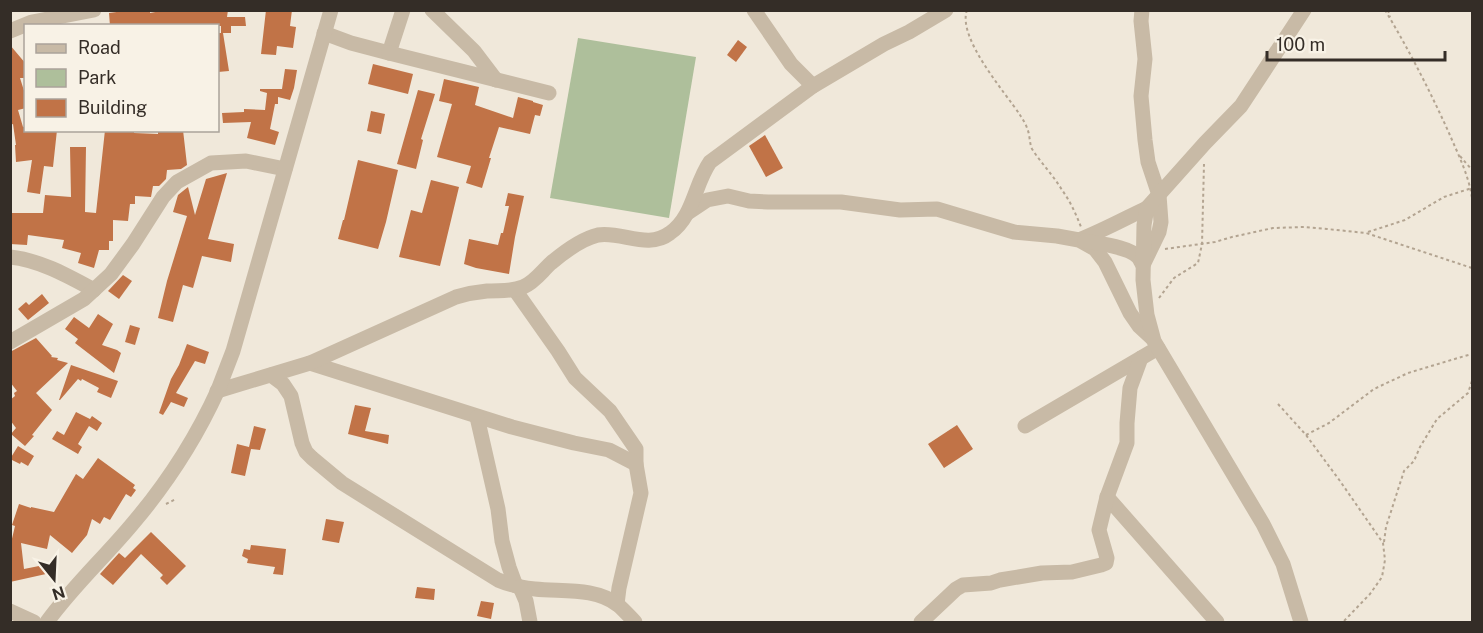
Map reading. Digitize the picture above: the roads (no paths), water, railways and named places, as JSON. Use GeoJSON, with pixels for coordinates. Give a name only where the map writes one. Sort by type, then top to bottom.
{"type":"FeatureCollection","features":[{"type":"Feature","properties":{"kind":"street"},"geometry":{"type":"LineString","coordinates":[[27,24],[94,10]]}},
{"type":"Feature","properties":{"kind":"street"},"geometry":{"type":"LineString","coordinates":[[47,622],[75,587],[135,522],[168,478],[217,391],[232,351],[331,10]]}},
{"type":"Feature","properties":{"kind":"street"},"geometry":{"type":"LineString","coordinates":[[389,53],[403,10]]}},
{"type":"Feature","properties":{"kind":"street"},"geometry":{"type":"LineString","coordinates":[[432,10],[474,51],[496,80]]}},
{"type":"Feature","properties":{"kind":"street"},"geometry":{"type":"LineString","coordinates":[[754,10],[791,64],[813,86]]}},
{"type":"Feature","properties":{"kind":"street"},"geometry":{"type":"LineString","coordinates":[[217,391],[310,363],[456,297],[489,291],[515,291],[537,278],[551,263],[573,246],[587,239],[600,235],[654,240],[668,235],[689,212],[703,173],[710,162],[813,86],[946,10]]}},
{"type":"Feature","properties":{"kind":"street"},"geometry":{"type":"LineString","coordinates":[[1142,10],[1145,59],[1141,96],[1148,162],[1159,195],[1161,222],[1159,232],[1143,266]]}},
{"type":"Feature","properties":{"kind":"street"},"geometry":{"type":"LineString","coordinates":[[1082,238],[1147,208],[1241,106],[1304,10]]}},
{"type":"Feature","properties":{"kind":"street"},"geometry":{"type":"LineString","coordinates":[[10,31],[24,25]]}},
{"type":"Feature","properties":{"kind":"street"},"geometry":{"type":"LineString","coordinates":[[324,33],[351,43],[549,93]]}},
{"type":"Feature","properties":{"kind":"street"},"geometry":{"type":"LineString","coordinates":[[10,342],[84,299],[111,274],[163,198],[177,182],[211,163],[246,161],[285,170]]}},
{"type":"Feature","properties":{"kind":"street"},"geometry":{"type":"LineString","coordinates":[[689,212],[707,200],[728,196],[759,201],[841,202],[900,210],[937,209],[1014,232],[1082,238],[1130,252],[1137,256],[1143,266]]}},
{"type":"Feature","properties":{"kind":"street"},"geometry":{"type":"LineString","coordinates":[[1147,208],[1144,225],[1144,293],[1147,315],[1156,344]]}},
{"type":"Feature","properties":{"kind":"street"},"geometry":{"type":"LineString","coordinates":[[1082,238],[1105,262],[1130,313],[1156,344],[1263,524],[1283,564],[1301,622]]}},
{"type":"Feature","properties":{"kind":"street"},"geometry":{"type":"LineString","coordinates":[[10,257],[44,266],[94,290]]}},
{"type":"Feature","properties":{"kind":"street"},"geometry":{"type":"LineString","coordinates":[[515,291],[575,378],[610,411],[636,449],[641,492],[617,604]]}},
{"type":"Feature","properties":{"kind":"street"},"geometry":{"type":"LineString","coordinates":[[1025,426],[1141,358],[1156,344]]}},
{"type":"Feature","properties":{"kind":"street"},"geometry":{"type":"LineString","coordinates":[[921,622],[963,585],[991,583],[1042,573],[1072,572],[1101,566],[1106,562],[1107,558],[1099,530],[1107,497],[1127,443],[1130,388],[1141,358]]}},
{"type":"Feature","properties":{"kind":"street"},"geometry":{"type":"LineString","coordinates":[[310,363],[477,417],[563,441],[609,450],[636,464]]}},
{"type":"Feature","properties":{"kind":"street"},"geometry":{"type":"LineString","coordinates":[[271,375],[283,384],[291,396],[306,452],[342,483],[498,580],[534,589],[580,591],[599,596],[617,604],[634,622]]}},
{"type":"Feature","properties":{"kind":"street"},"geometry":{"type":"LineString","coordinates":[[477,417],[498,509],[502,541],[509,567],[526,601],[530,622]]}},
{"type":"Feature","properties":{"kind":"street"},"geometry":{"type":"LineString","coordinates":[[1107,497],[1218,622]]}},
{"type":"Feature","properties":{"kind":"street"},"geometry":{"type":"LineString","coordinates":[[10,611],[34,622]]}}]}
